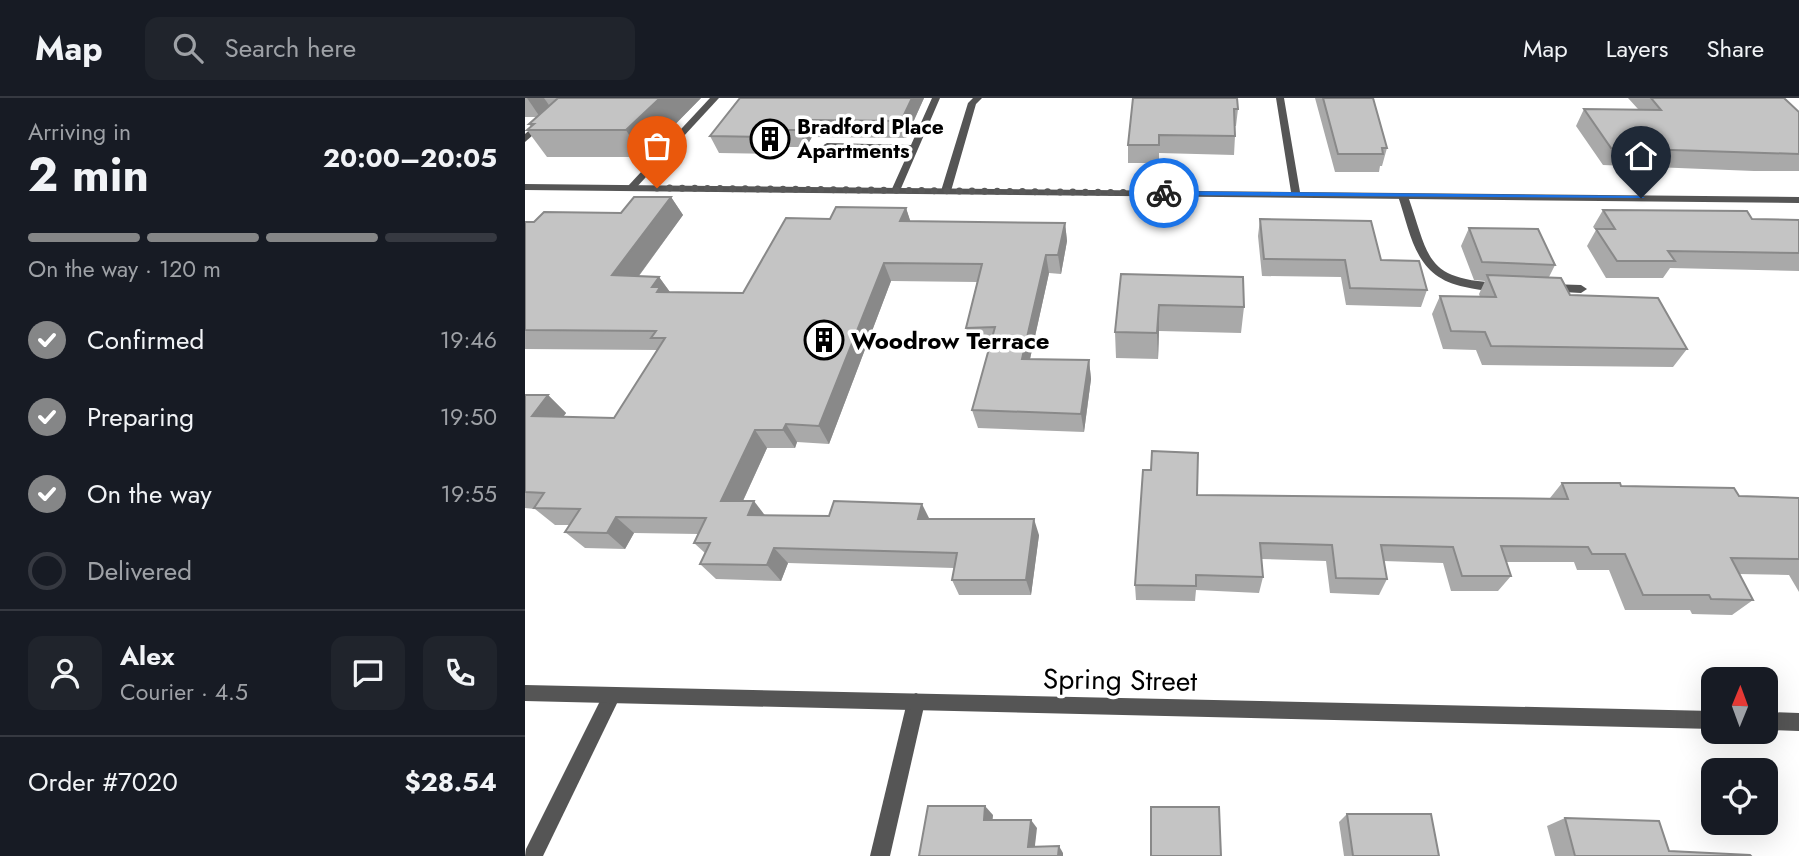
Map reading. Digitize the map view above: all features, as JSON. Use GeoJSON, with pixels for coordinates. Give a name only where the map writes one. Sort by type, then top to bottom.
{"type":"FeatureCollection","features":[{"type":"Feature","properties":{"kind":"street"},"geometry":{"type":"LineString","coordinates":[[525,139],[571,98]]}},
{"type":"Feature","properties":{"kind":"street"},"geometry":{"type":"LineString","coordinates":[[631,188],[715,98]]}},
{"type":"Feature","properties":{"kind":"street"},"geometry":{"type":"LineString","coordinates":[[896,191],[936,98]]}},
{"type":"Feature","properties":{"kind":"street"},"geometry":{"type":"LineString","coordinates":[[946,191],[972,103],[978,98]]}},
{"type":"Feature","properties":{"kind":"street"},"geometry":{"type":"LineString","coordinates":[[1280,98],[1296,195]]}},
{"type":"Feature","properties":{"kind":"street"},"geometry":{"type":"LineString","coordinates":[[827,146],[915,148]]}},
{"type":"Feature","properties":{"kind":"street"},"geometry":{"type":"LineString","coordinates":[[525,187],[1799,200]]}},
{"type":"Feature","properties":{"kind":"street"},"geometry":{"type":"LineString","coordinates":[[1403,196],[1427,262],[1437,275],[1464,286],[1516,287]]}},
{"type":"Feature","properties":{"kind":"street"},"geometry":{"type":"LineString","coordinates":[[1542,288],[1581,289]]}},
{"type":"Feature","properties":{"kind":"street","name":"Spring Street"},"geometry":{"type":"LineString","coordinates":[[525,693],[1701,720]]}},
{"type":"Feature","properties":{"kind":"street"},"geometry":{"type":"LineString","coordinates":[[533,856],[613,695]]}},
{"type":"Feature","properties":{"kind":"street"},"geometry":{"type":"LineString","coordinates":[[880,856],[916,702]]}},
{"type":"Feature","properties":{"kind":"street"},"geometry":{"type":"LineString","coordinates":[[1778,721],[1799,722]]}},
{"type":"Feature","properties":{"kind":"building"},"geometry":{"type":"Polygon","coordinates":[[[558,98],[660,98],[626,130],[527,130],[534,124],[529,124],[558,98]]]}},
{"type":"Feature","properties":{"kind":"building"},"geometry":{"type":"Polygon","coordinates":[[[740,98],[912,98],[901,121],[806,120],[799,130],[773,130],[768,137],[710,136],[740,98]]]}},
{"type":"Feature","properties":{"kind":"building"},"geometry":{"type":"Polygon","coordinates":[[[1133,98],[1237,98],[1238,109],[1234,109],[1235,136],[1159,135],[1159,145],[1128,145],[1133,98]]]}},
{"type":"Feature","properties":{"kind":"building"},"geometry":{"type":"Polygon","coordinates":[[[1323,98],[1373,98],[1387,148],[1382,148],[1383,154],[1338,154],[1323,98]]]}},
{"type":"Feature","properties":{"kind":"building"},"geometry":{"type":"Polygon","coordinates":[[[1651,98],[1784,98],[1799,112],[1799,154],[1611,148],[1584,109],[1661,110],[1651,98]]]}},
{"type":"Feature","properties":{"kind":"building"},"geometry":{"type":"Polygon","coordinates":[[[634,197],[671,197],[612,275],[659,277],[652,287],[660,287],[657,292],[743,293],[786,218],[830,219],[836,207],[906,208],[900,221],[1065,223],[1058,255],[1046,255],[1022,359],[1089,360],[1081,414],[972,410],[995,327],[966,328],[982,264],[884,263],[819,426],[786,424],[783,430],[755,430],[721,501],[754,501],[748,515],[829,516],[834,501],[922,504],[918,519],[1034,519],[1026,580],[952,580],[957,553],[774,548],[767,565],[700,564],[710,543],[694,543],[706,518],[616,517],[607,533],[565,532],[580,509],[534,508],[544,493],[525,492],[525,395],[548,395],[532,416],[614,418],[665,338],[651,338],[656,331],[525,330],[525,222],[534,222],[544,212],[621,213],[634,197]]]}},
{"type":"Feature","properties":{"kind":"building"},"geometry":{"type":"Polygon","coordinates":[[[1603,210],[1747,211],[1752,219],[1799,220],[1799,253],[1668,251],[1675,261],[1617,261],[1596,229],[1615,229],[1603,210]]]}},
{"type":"Feature","properties":{"kind":"building"},"geometry":{"type":"Polygon","coordinates":[[[1260,219],[1371,221],[1381,260],[1419,261],[1427,290],[1350,288],[1345,260],[1264,259],[1260,219]]]}},
{"type":"Feature","properties":{"kind":"building"},"geometry":{"type":"Polygon","coordinates":[[[1469,228],[1538,229],[1555,265],[1482,262],[1469,228]]]}},
{"type":"Feature","properties":{"kind":"building"},"geometry":{"type":"Polygon","coordinates":[[[1121,274],[1243,277],[1244,307],[1159,305],[1157,333],[1115,332],[1121,274]]]}},
{"type":"Feature","properties":{"kind":"building"},"geometry":{"type":"Polygon","coordinates":[[[1487,275],[1561,278],[1570,295],[1658,298],[1687,349],[1491,346],[1485,332],[1451,331],[1440,296],[1496,297],[1487,275]]]}},
{"type":"Feature","properties":{"kind":"building"},"geometry":{"type":"Polygon","coordinates":[[[1152,451],[1198,453],[1197,495],[1568,499],[1562,483],[1620,483],[1621,486],[1734,488],[1739,496],[1799,498],[1799,559],[1731,558],[1753,600],[1711,599],[1709,595],[1643,595],[1625,554],[1592,554],[1588,547],[1501,546],[1511,576],[1462,576],[1453,547],[1381,545],[1387,579],[1336,578],[1332,545],[1260,543],[1263,577],[1196,575],[1196,586],[1135,585],[1143,470],[1151,470],[1152,451]]]}},
{"type":"Feature","properties":{"kind":"building"},"geometry":{"type":"Polygon","coordinates":[[[928,806],[985,806],[984,820],[1031,820],[1028,847],[1059,846],[1058,856],[919,856],[928,806]]]}},
{"type":"Feature","properties":{"kind":"building"},"geometry":{"type":"Polygon","coordinates":[[[1151,807],[1219,807],[1221,856],[1151,856],[1151,807]]]}},
{"type":"Feature","properties":{"kind":"building"},"geometry":{"type":"Polygon","coordinates":[[[1347,814],[1431,814],[1439,856],[1353,856],[1347,814]]]}},
{"type":"Feature","properties":{"kind":"building"},"geometry":{"type":"Polygon","coordinates":[[[1565,818],[1659,821],[1669,851],[1751,856],[1575,856],[1565,818]]]}},
{"type":"Feature","properties":{"kind":"way so far"},"geometry":{"type":"LineString","coordinates":[[657,188],[1164,193]]}},
{"type":"Feature","properties":{"kind":"place","name":"Bradford Place Apartments"},"geometry":{"type":"Point","coordinates":[770,139]}},
{"type":"Feature","properties":{"kind":"place","name":"Woodrow Terrace"},"geometry":{"type":"Point","coordinates":[824,340]}},
{"type":"Feature","properties":{"kind":"route"},"geometry":{"type":"LineString","coordinates":[[1164,193],[1641,198]]}}]}
